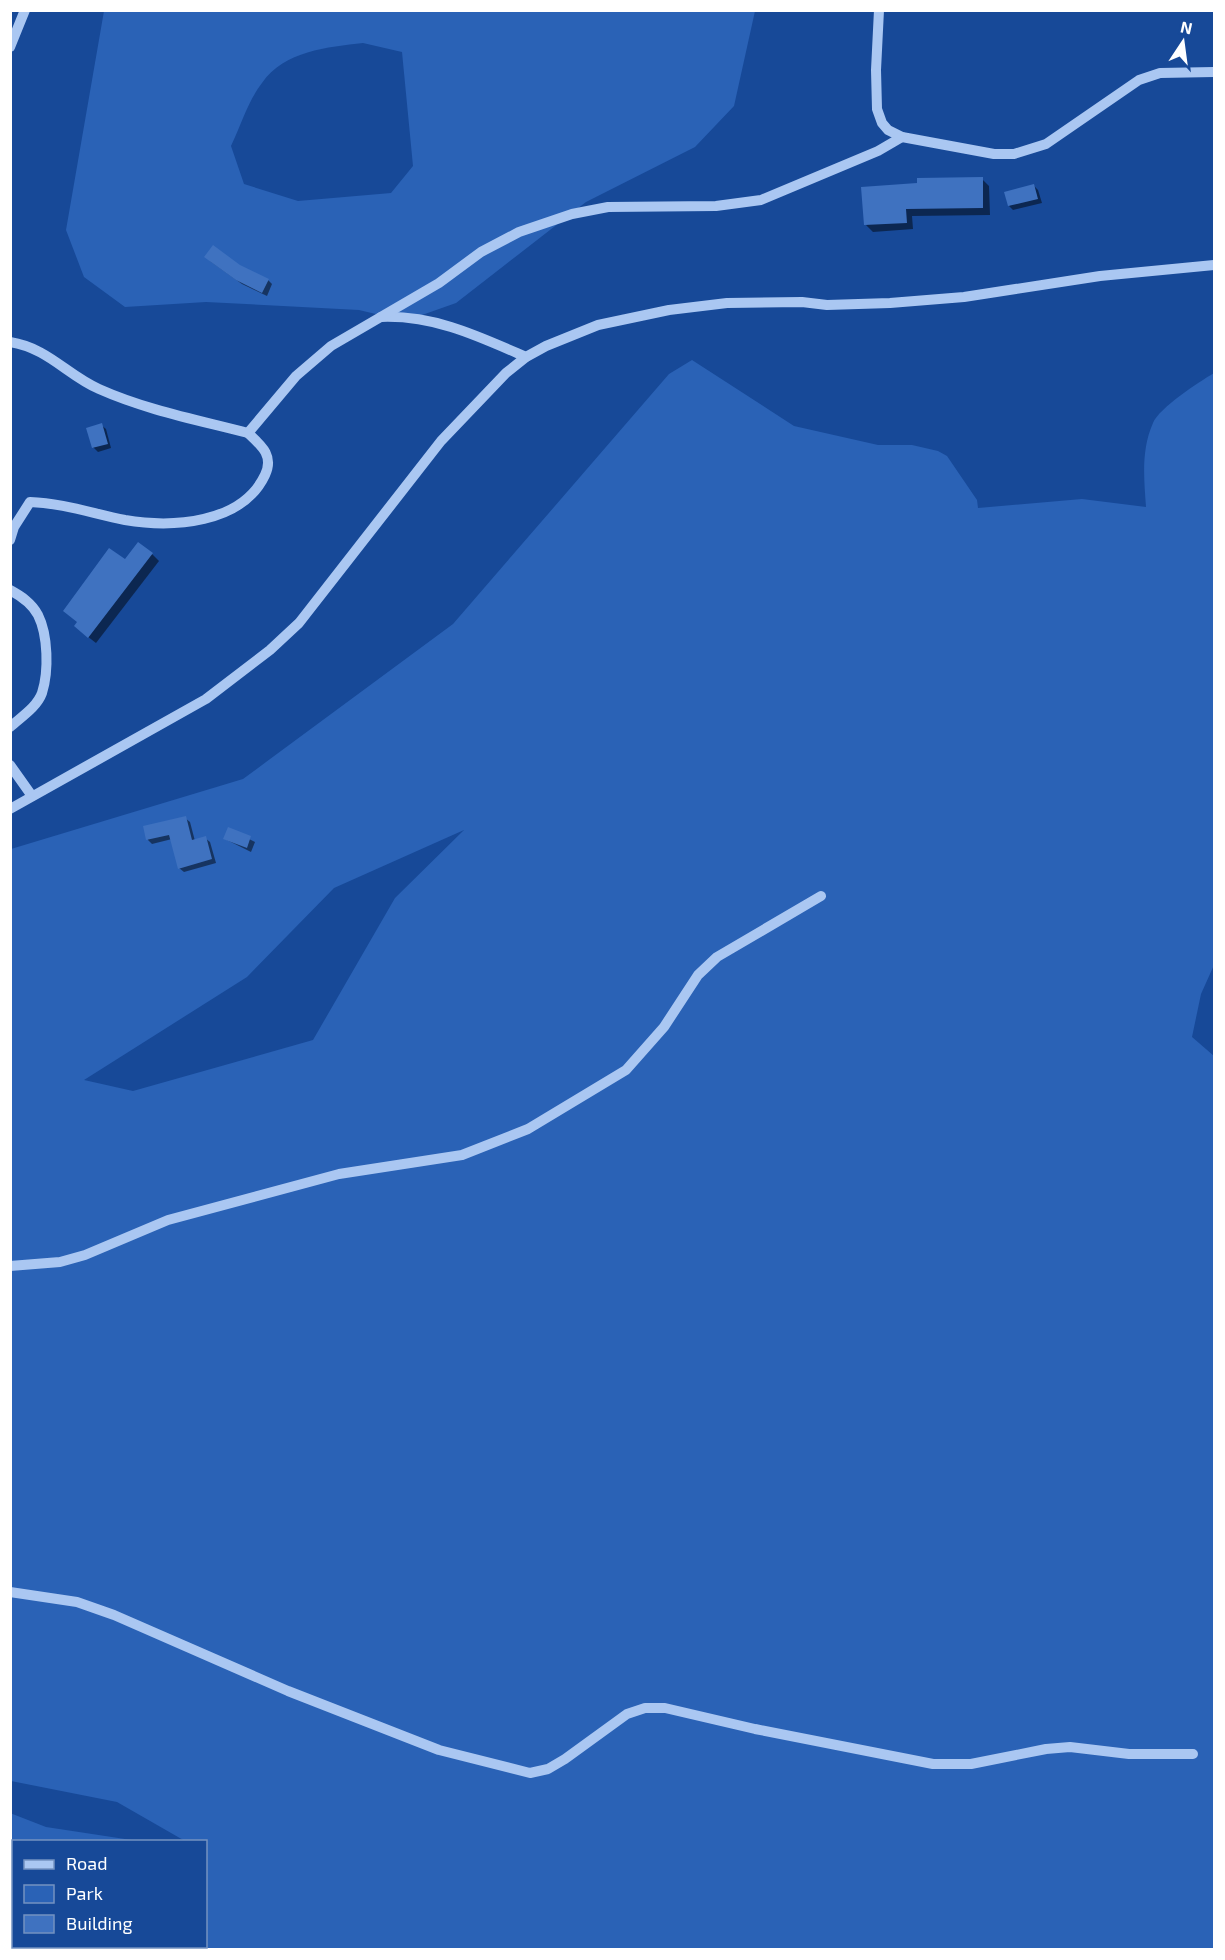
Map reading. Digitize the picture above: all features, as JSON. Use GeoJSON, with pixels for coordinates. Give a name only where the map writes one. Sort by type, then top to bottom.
{"type":"FeatureCollection","features":[{"type":"Feature","properties":{"kind":"street"},"geometry":{"type":"LineString","coordinates":[[10,47],[25,10]]}},
{"type":"Feature","properties":{"kind":"street"},"geometry":{"type":"LineString","coordinates":[[879,10],[877,109],[882,123],[888,130],[902,137],[977,152],[1014,154],[1046,144],[1139,80],[1160,73],[1215,72]]}},
{"type":"Feature","properties":{"kind":"street"},"geometry":{"type":"LineString","coordinates":[[248,434],[314,359],[377,318],[439,284],[481,252],[519,232],[550,221],[608,207],[716,206],[761,200],[867,156],[902,137]]}},
{"type":"Feature","properties":{"kind":"street"},"geometry":{"type":"LineString","coordinates":[[10,809],[206,699],[270,650],[299,623],[441,441],[506,373],[526,357],[598,326],[669,310],[727,303],[802,302],[827,305],[964,297],[1100,276],[1215,265]]}},
{"type":"Feature","properties":{"kind":"street"},"geometry":{"type":"LineString","coordinates":[[377,318],[406,316],[435,321],[526,357]]}},
{"type":"Feature","properties":{"kind":"street"},"geometry":{"type":"LineString","coordinates":[[10,342],[53,358],[95,387],[124,400],[248,434],[264,447],[269,458],[265,475],[252,495],[232,511],[199,520],[150,522],[30,502],[14,528],[10,540]]}},
{"type":"Feature","properties":{"kind":"street"},"geometry":{"type":"LineString","coordinates":[[10,590],[26,600],[38,614],[45,653],[41,694],[33,706],[10,727]]}},
{"type":"Feature","properties":{"kind":"street"},"geometry":{"type":"LineString","coordinates":[[10,765],[32,796]]}},
{"type":"Feature","properties":{"kind":"street"},"geometry":{"type":"LineString","coordinates":[[10,1266],[60,1262],[85,1255],[168,1220],[339,1174],[462,1155],[528,1129],[626,1070],[664,1027],[698,975],[717,957],[821,896]]}},
{"type":"Feature","properties":{"kind":"street"},"geometry":{"type":"LineString","coordinates":[[10,1592],[77,1602],[288,1691],[418,1742],[530,1773],[556,1764],[627,1714],[645,1708],[664,1708],[755,1729],[933,1764],[971,1764],[1046,1749],[1070,1747],[1129,1754],[1193,1754]]}},
{"type":"Feature","properties":{"kind":"green space"},"geometry":{"type":"Polygon","coordinates":[[[104,11],[755,11],[734,106],[695,147],[586,202],[456,303],[405,321],[359,310],[206,302],[125,307],[84,277],[66,230],[104,11]],[[363,43],[336,46],[294,57],[271,72],[253,97],[231,146],[244,184],[298,201],[391,193],[413,166],[402,52],[363,43]]]}},
{"type":"Feature","properties":{"kind":"green space"},"geometry":{"type":"Polygon","coordinates":[[[692,360],[794,426],[878,445],[912,445],[938,451],[947,456],[977,500],[978,508],[1082,499],[1146,507],[1145,454],[1153,423],[1171,403],[1214,373],[1214,965],[1201,994],[1192,1037],[1214,1056],[1214,1949],[47,1948],[207,1948],[207,1840],[183,1840],[117,1802],[11,1781],[11,849],[243,779],[453,624],[669,374],[692,360]],[[464,830],[334,888],[247,977],[84,1080],[133,1091],[313,1040],[395,898],[464,830]]]}},
{"type":"Feature","properties":{"kind":"green space"},"geometry":{"type":"Polygon","coordinates":[[[10,1813],[46,1827],[131,1840],[12,1840],[12,1926],[10,1925],[10,1813]]]}},
{"type":"Feature","properties":{"kind":"building"},"geometry":{"type":"Polygon","coordinates":[[[983,177],[983,208],[906,209],[907,223],[864,225],[861,187],[917,183],[917,178],[983,177]]]}},
{"type":"Feature","properties":{"kind":"building"},"geometry":{"type":"Polygon","coordinates":[[[1034,184],[1038,199],[1008,206],[1004,192],[1034,184]]]}},
{"type":"Feature","properties":{"kind":"building"},"geometry":{"type":"Polygon","coordinates":[[[213,245],[240,265],[269,279],[262,293],[236,280],[204,257],[213,245]]]}},
{"type":"Feature","properties":{"kind":"building"},"geometry":{"type":"Polygon","coordinates":[[[102,423],[108,444],[92,448],[86,428],[102,423]]]}},
{"type":"Feature","properties":{"kind":"building"},"geometry":{"type":"Polygon","coordinates":[[[138,542],[153,553],[88,638],[74,626],[77,622],[63,611],[109,548],[125,559],[138,542]]]}},
{"type":"Feature","properties":{"kind":"building"},"geometry":{"type":"Polygon","coordinates":[[[186,816],[192,840],[206,836],[212,859],[178,869],[169,835],[146,840],[143,826],[186,816]]]}},
{"type":"Feature","properties":{"kind":"building"},"geometry":{"type":"Polygon","coordinates":[[[228,827],[251,836],[247,848],[223,839],[228,827]]]}}]}
